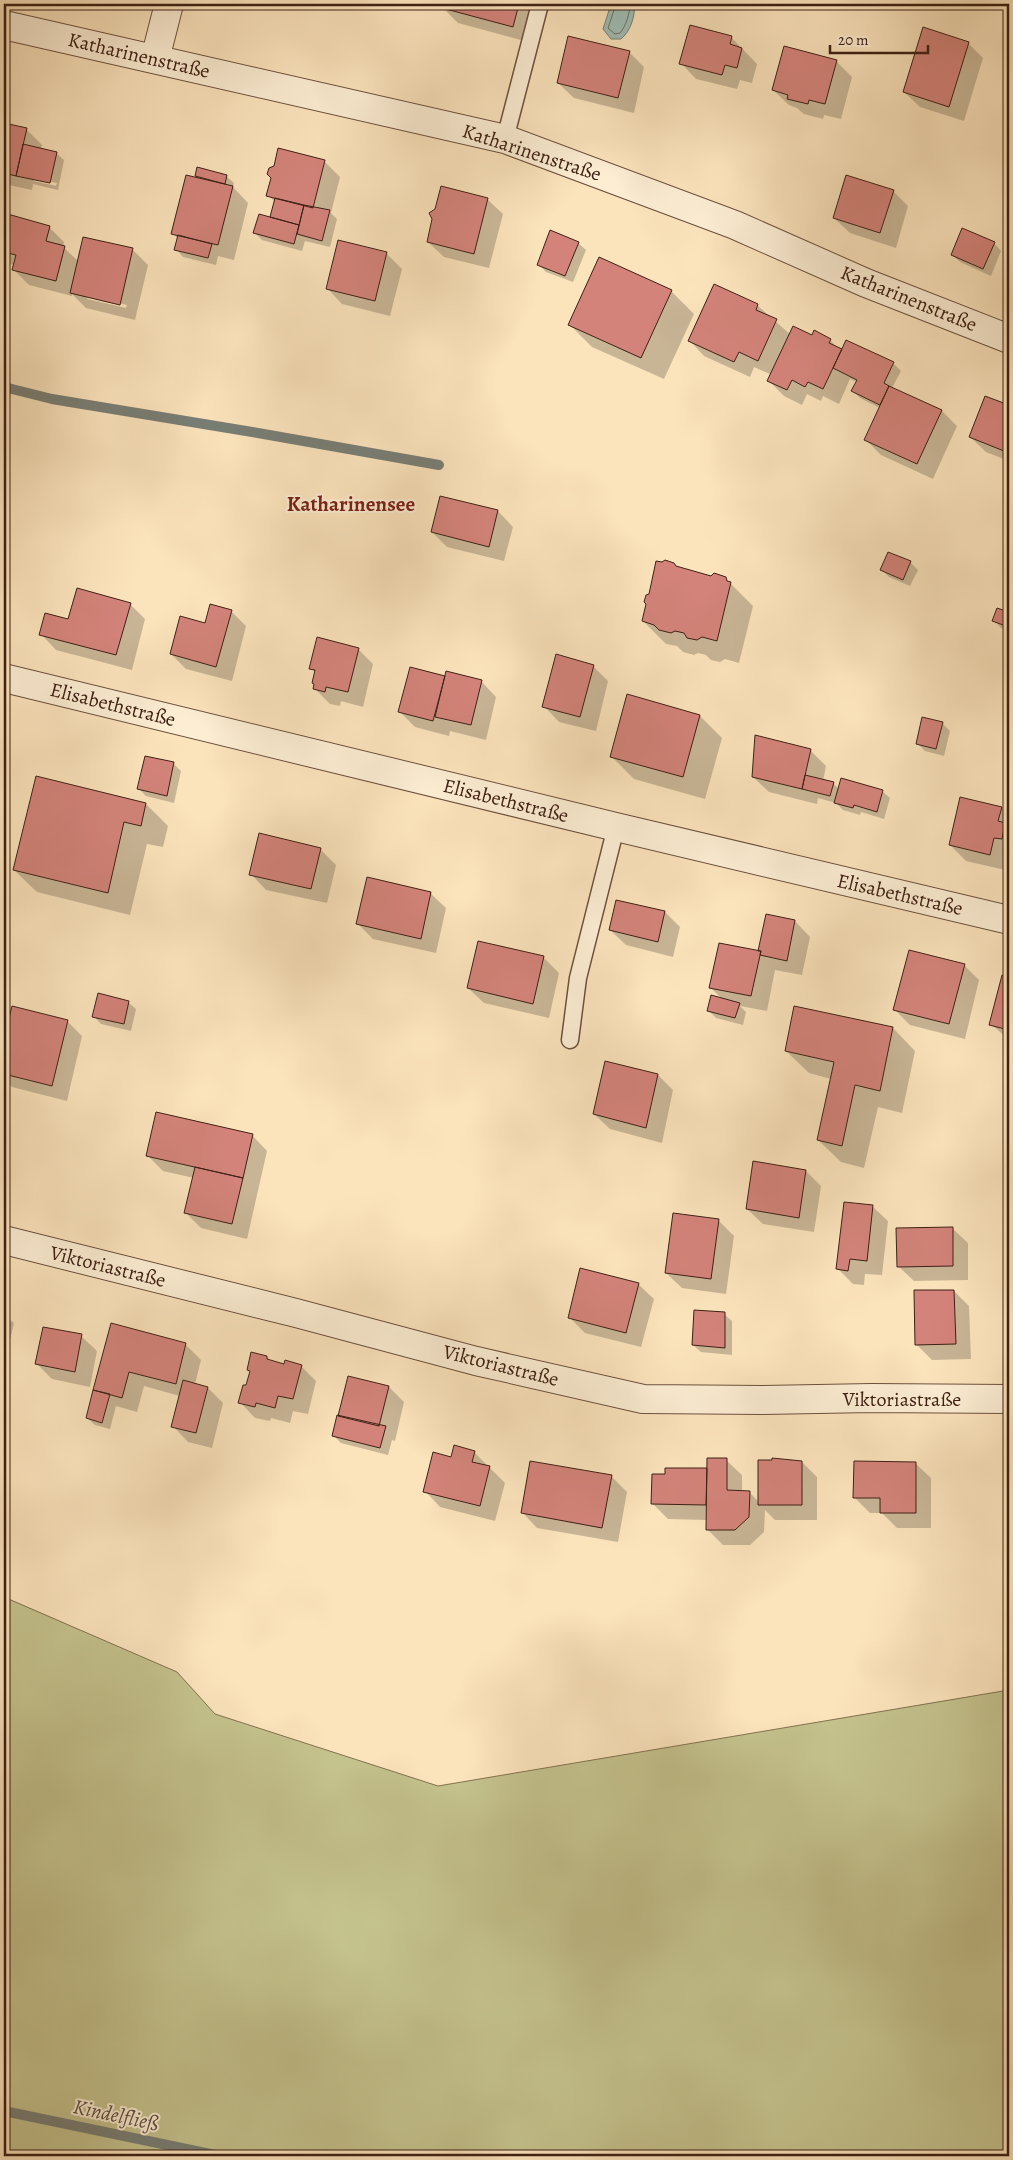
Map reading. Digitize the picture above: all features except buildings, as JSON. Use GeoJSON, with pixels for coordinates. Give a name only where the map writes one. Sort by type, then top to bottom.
{"type":"FeatureCollection","features":[{"type":"Feature","properties":{"kind":"street"},"geometry":{"type":"LineString","coordinates":[[155,59],[170,4]]}},
{"type":"Feature","properties":{"kind":"street","name":"Katharinenstraße"},"geometry":{"type":"LineString","coordinates":[[4,25],[505,139],[735,225],[866,282],[1009,339]]}},
{"type":"Feature","properties":{"kind":"street","name":"Elisabethstraße"},"geometry":{"type":"LineString","coordinates":[[4,678],[616,827],[1009,920]]}},
{"type":"Feature","properties":{"kind":"street","name":"Viktoriastraße"},"geometry":{"type":"LineString","coordinates":[[4,1240],[296,1312],[476,1361],[643,1399],[1009,1399]]}},
{"type":"Feature","properties":{"kind":"lane"},"geometry":{"type":"LineString","coordinates":[[505,139],[540,4]]}},
{"type":"Feature","properties":{"kind":"lane"},"geometry":{"type":"LineString","coordinates":[[570,1040],[578,978],[616,827]]}},
{"type":"Feature","properties":{"kind":"shaded area"},"geometry":{"type":"Polygon","coordinates":[[[4,1597],[177,1672],[215,1714],[438,1786],[1009,1690],[1009,2156],[4,2156],[4,1597]]]}},
{"type":"Feature","properties":{"kind":"water"},"geometry":{"type":"Polygon","coordinates":[[[611,4],[634,4],[632,23],[621,39],[611,39],[603,29],[611,4]]]}},
{"type":"Feature","properties":{"kind":"waterway"},"geometry":{"type":"LineString","coordinates":[[4,387],[52,399],[439,465]]}},
{"type":"Feature","properties":{"kind":"waterway","name":"Kindelfließ"},"geometry":{"type":"LineString","coordinates":[[4,2111],[220,2156]]}},
{"type":"Feature","properties":{"kind":"district","name":"Katharinensee"},"geometry":{"type":"Point","coordinates":[351,504]}}]}
